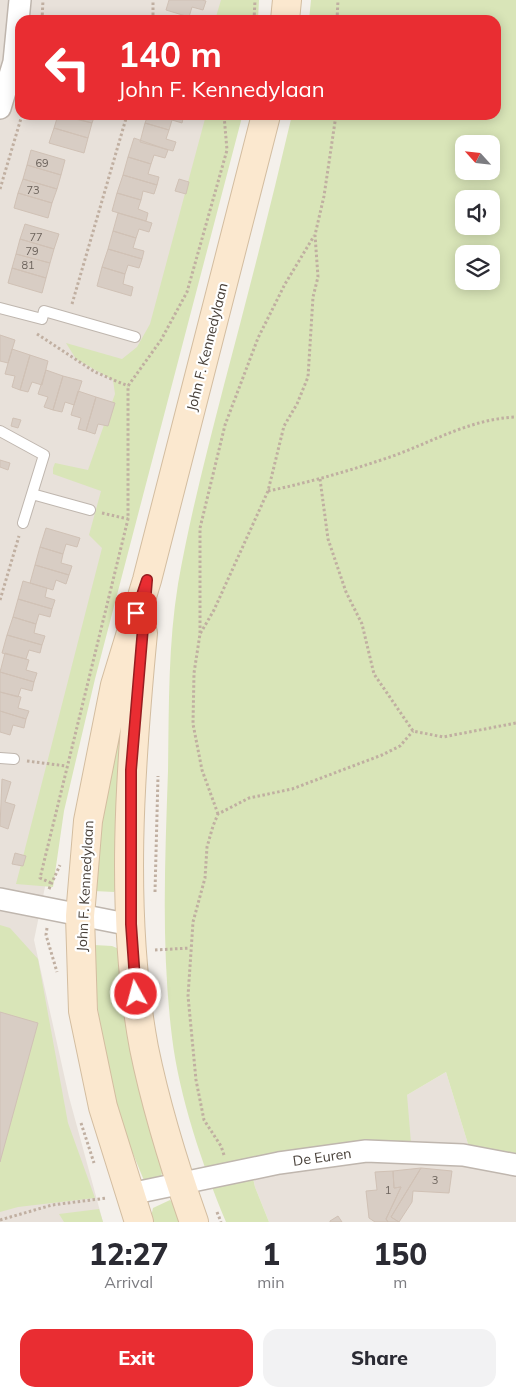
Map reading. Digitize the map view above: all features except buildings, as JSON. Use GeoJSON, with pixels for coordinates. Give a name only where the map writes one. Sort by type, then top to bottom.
{"type":"FeatureCollection","features":[{"type":"Feature","properties":{"kind":"street"},"geometry":{"type":"LineString","coordinates":[[19,15],[20,0]]}},
{"type":"Feature","properties":{"kind":"street"},"geometry":{"type":"LineString","coordinates":[[286,15],[287,0]]}},
{"type":"Feature","properties":{"kind":"street"},"geometry":{"type":"LineString","coordinates":[[0,108],[14,62],[15,52]]}},
{"type":"Feature","properties":{"kind":"street","name":"John F. Kennedylaan"},"geometry":{"type":"LineString","coordinates":[[139,1222],[119,1196],[88,1045],[83,1012],[80,916],[83,861],[94,782],[118,676],[147,580],[265,120]]}},
{"type":"Feature","properties":{"kind":"street","name":"John F. Kennedylaan"},"geometry":{"type":"LineString","coordinates":[[147,580],[131,770],[131,924],[133,966],[144,1047],[163,1127],[194,1222]]}},
{"type":"Feature","properties":{"kind":"street"},"geometry":{"type":"LineString","coordinates":[[0,899],[80,916],[131,924]]}},
{"type":"Feature","properties":{"kind":"street","name":"De Euren"},"geometry":{"type":"LineString","coordinates":[[119,1196],[181,1185],[279,1163],[366,1151],[464,1155],[505,1161],[516,1165]]}},
{"type":"Feature","properties":{"kind":"lane"},"geometry":{"type":"LineString","coordinates":[[0,308],[42,319],[44,311],[135,337]]}},
{"type":"Feature","properties":{"kind":"lane"},"geometry":{"type":"LineString","coordinates":[[0,431],[44,455],[23,523]]}},
{"type":"Feature","properties":{"kind":"lane"},"geometry":{"type":"LineString","coordinates":[[32,494],[90,510]]}},
{"type":"Feature","properties":{"kind":"lane"},"geometry":{"type":"LineString","coordinates":[[0,758],[14,759]]}},
{"type":"Feature","properties":{"kind":"path"},"geometry":{"type":"LineString","coordinates":[[42,15],[43,0]]}},
{"type":"Feature","properties":{"kind":"path"},"geometry":{"type":"LineString","coordinates":[[153,0],[153,15]]}},
{"type":"Feature","properties":{"kind":"path"},"geometry":{"type":"LineString","coordinates":[[254,0],[254,15]]}},
{"type":"Feature","properties":{"kind":"path"},"geometry":{"type":"LineString","coordinates":[[337,15],[338,0]]}},
{"type":"Feature","properties":{"kind":"path"},"geometry":{"type":"LineString","coordinates":[[0,189],[21,120]]}},
{"type":"Feature","properties":{"kind":"path"},"geometry":{"type":"LineString","coordinates":[[68,318],[126,120]]}},
{"type":"Feature","properties":{"kind":"path"},"geometry":{"type":"LineString","coordinates":[[52,884],[40,878],[128,519],[128,386],[161,340],[187,292],[227,150],[224,120]]}},
{"type":"Feature","properties":{"kind":"path"},"geometry":{"type":"LineString","coordinates":[[218,814],[202,770],[193,724],[194,673],[200,634],[200,528],[225,425],[258,338],[285,284],[314,235],[324,196],[335,120]]}},
{"type":"Feature","properties":{"kind":"path"},"geometry":{"type":"LineString","coordinates":[[200,634],[214,610],[268,491],[284,426],[297,404],[308,377],[313,297],[318,277],[314,235]]}},
{"type":"Feature","properties":{"kind":"path"},"geometry":{"type":"LineString","coordinates":[[35,333],[95,372],[128,386]]}},
{"type":"Feature","properties":{"kind":"path"},"geometry":{"type":"LineString","coordinates":[[268,491],[320,479],[394,455],[475,422],[516,417]]}},
{"type":"Feature","properties":{"kind":"path"},"geometry":{"type":"LineString","coordinates":[[320,479],[328,539],[346,592],[362,624],[374,674],[413,731],[443,737],[516,723]]}},
{"type":"Feature","properties":{"kind":"path"},"geometry":{"type":"LineString","coordinates":[[90,510],[128,519]]}},
{"type":"Feature","properties":{"kind":"path"},"geometry":{"type":"LineString","coordinates":[[0,600],[23,523]]}},
{"type":"Feature","properties":{"kind":"path"},"geometry":{"type":"LineString","coordinates":[[226,1175],[221,1146],[204,1120],[196,1080],[188,996],[190,948],[195,914],[204,878],[209,836],[218,814],[249,798],[292,788],[382,755],[400,746],[413,731]]}},
{"type":"Feature","properties":{"kind":"path"},"geometry":{"type":"LineString","coordinates":[[14,759],[66,766]]}},
{"type":"Feature","properties":{"kind":"path"},"geometry":{"type":"LineString","coordinates":[[155,894],[158,766]]}},
{"type":"Feature","properties":{"kind":"path"},"geometry":{"type":"LineString","coordinates":[[154,941],[154,957]]}},
{"type":"Feature","properties":{"kind":"path"},"geometry":{"type":"LineString","coordinates":[[154,950],[190,948]]}},
{"type":"Feature","properties":{"kind":"path"},"geometry":{"type":"LineString","coordinates":[[0,1220],[52,1205],[119,1196]]}},
{"type":"Feature","properties":{"kind":"shaded area"},"geometry":{"type":"Polygon","coordinates":[[[0,0],[246,0],[248,15],[15,15],[15,120],[227,120],[145,404],[34,940],[69,1097],[103,1222],[0,1222],[0,0]]]}},
{"type":"Feature","properties":{"kind":"shaded area"},"geometry":{"type":"Polygon","coordinates":[[[446,1072],[468,1144],[467,1151],[516,1163],[516,1222],[269,1222],[255,1187],[250,1164],[407,1095],[446,1072]]]}},
{"type":"Feature","properties":{"kind":"green space"},"geometry":{"type":"Polygon","coordinates":[[[221,0],[259,0],[258,15],[216,15],[221,0]]]}},
{"type":"Feature","properties":{"kind":"green space"},"geometry":{"type":"Polygon","coordinates":[[[311,0],[516,0],[516,1163],[466,1151],[468,1144],[446,1072],[407,1095],[411,1143],[250,1165],[255,1187],[269,1222],[226,1222],[193,1131],[175,1060],[166,971],[165,937],[165,871],[172,630],[178,584],[205,459],[291,120],[501,120],[501,15],[310,15],[311,0]]]}},
{"type":"Feature","properties":{"kind":"green space"},"geometry":{"type":"Polygon","coordinates":[[[205,120],[241,120],[95,679],[64,811],[53,887],[16,884],[102,548],[89,535],[101,491],[53,474],[53,468],[55,463],[88,470],[115,394],[113,380],[76,359],[66,343],[122,359],[137,347],[150,324],[205,120]]]}},
{"type":"Feature","properties":{"kind":"green space"},"geometry":{"type":"Polygon","coordinates":[[[117,740],[121,741],[117,885],[114,892],[94,891],[94,842],[117,740]]]}},
{"type":"Feature","properties":{"kind":"green space"},"geometry":{"type":"Polygon","coordinates":[[[0,925],[10,928],[38,959],[68,1123],[95,1198],[18,1207],[0,1212],[0,925]]]}},
{"type":"Feature","properties":{"kind":"green space"},"geometry":{"type":"Polygon","coordinates":[[[94,945],[112,946],[126,952],[126,1002],[146,1114],[163,1167],[161,1178],[145,1183],[121,1123],[109,1079],[98,1012],[94,945]]]}},
{"type":"Feature","properties":{"kind":"green space"},"geometry":{"type":"Polygon","coordinates":[[[170,1200],[175,1206],[181,1222],[153,1222],[151,1217],[153,1208],[170,1200]]]}},
{"type":"Feature","properties":{"kind":"green space"},"geometry":{"type":"Polygon","coordinates":[[[99,1209],[103,1222],[64,1222],[59,1214],[99,1209]]]}},
{"type":"Feature","properties":{"kind":"route"},"geometry":{"type":"LineString","coordinates":[[136,613],[147,580],[131,770],[131,924],[136,994]]}}]}
